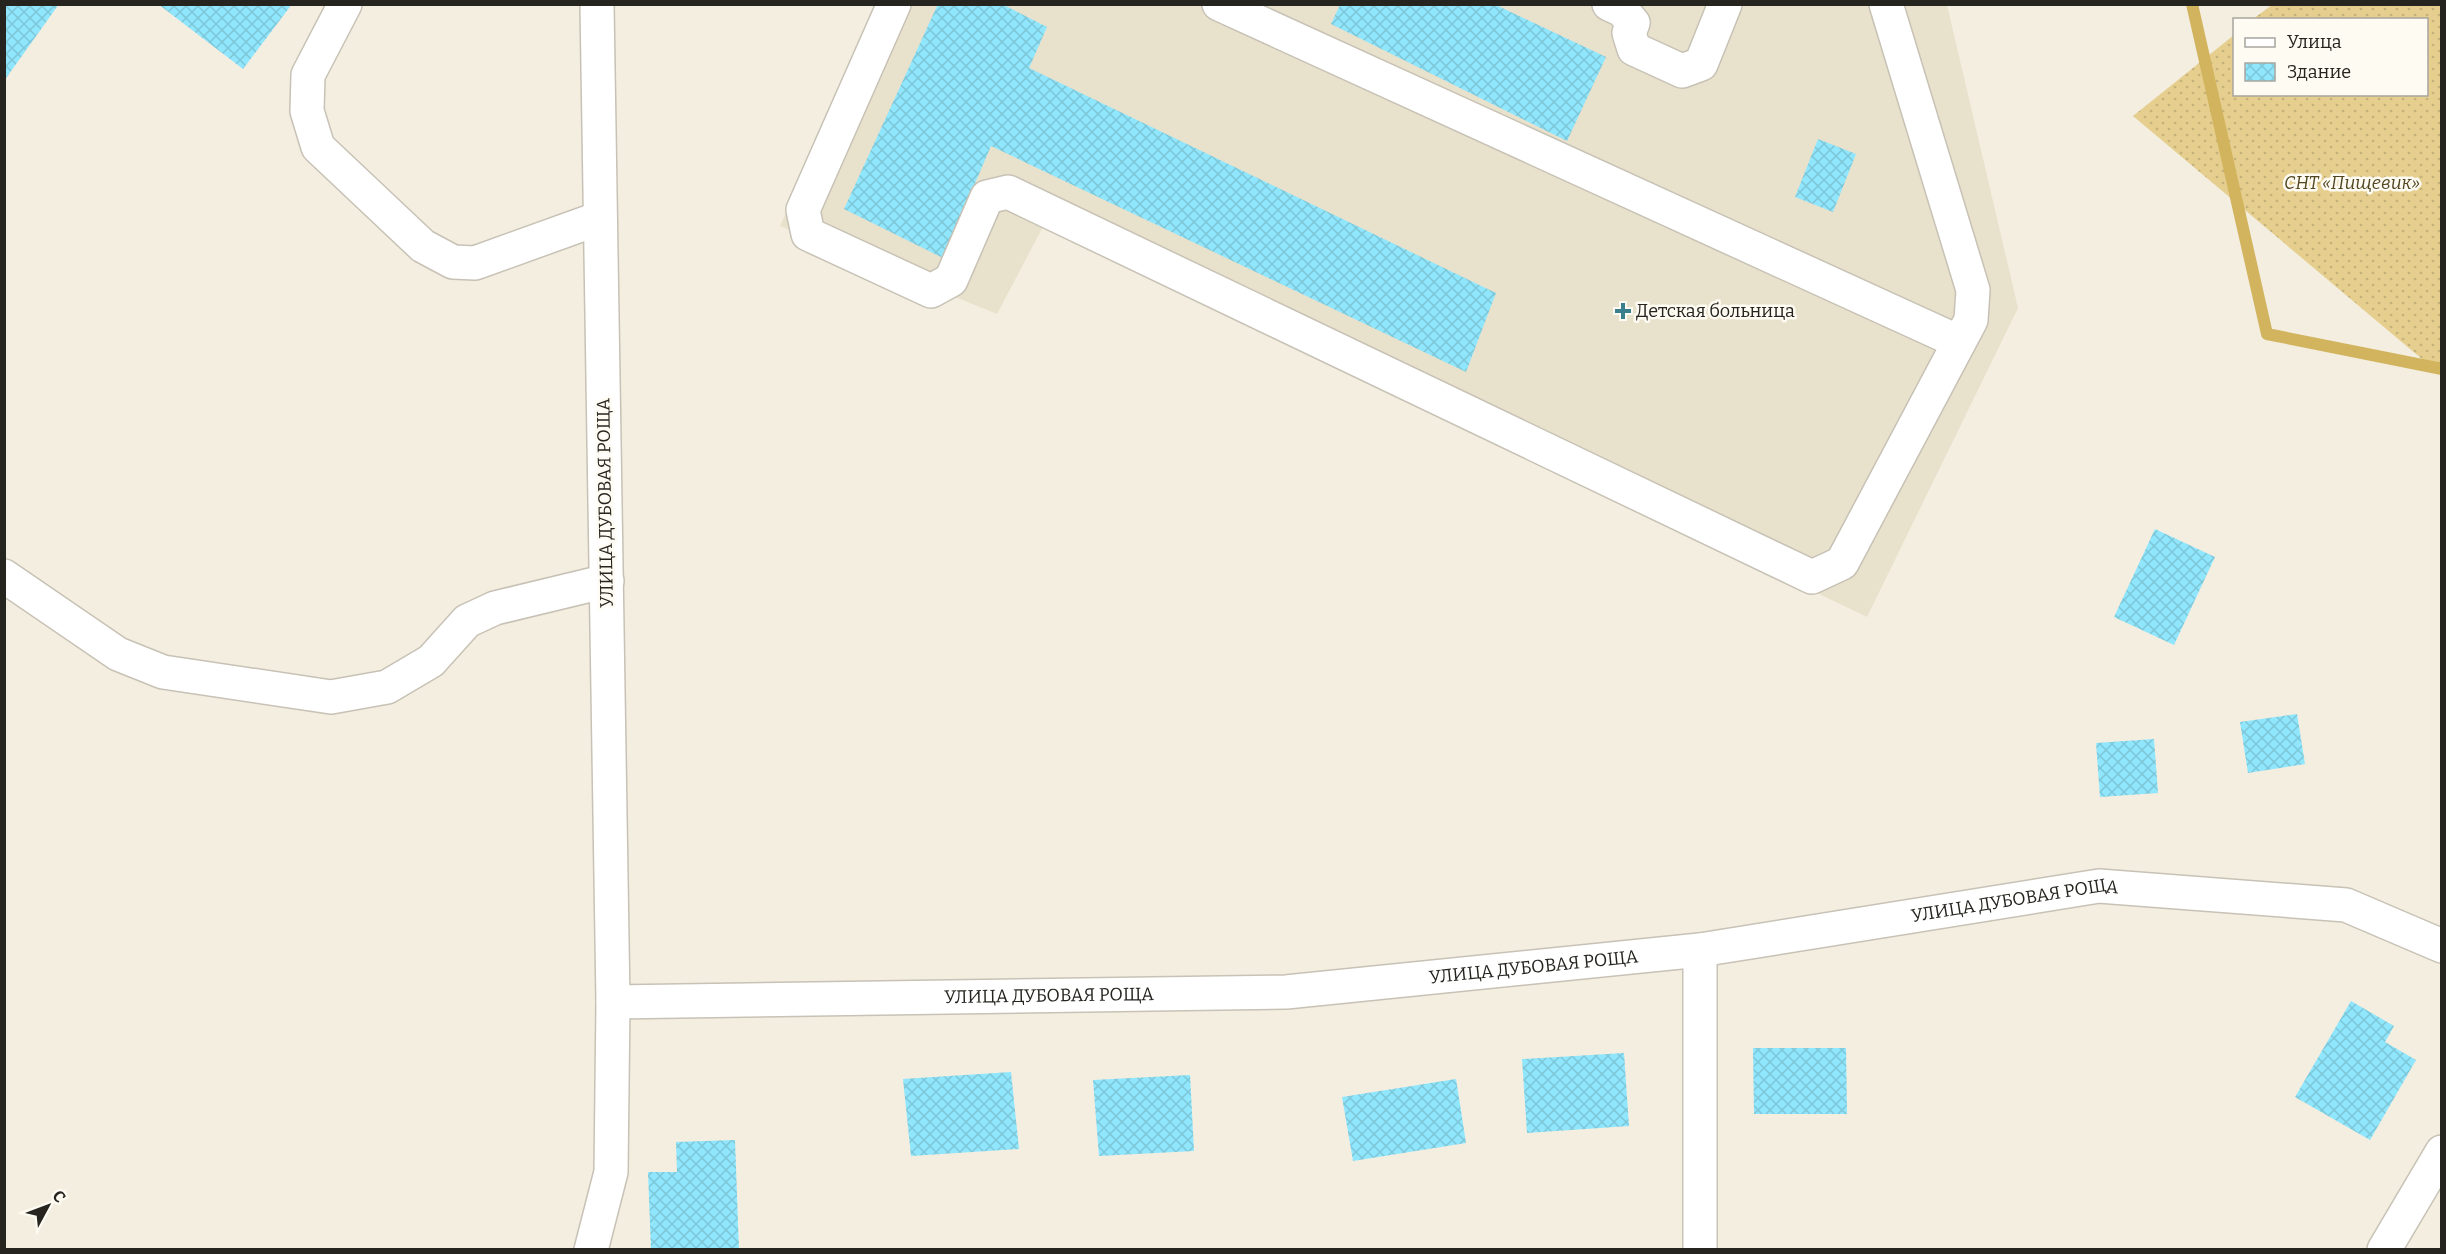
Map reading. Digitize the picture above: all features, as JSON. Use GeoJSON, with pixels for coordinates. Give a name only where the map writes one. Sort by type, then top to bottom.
{"type":"FeatureCollection","features":[{"type":"Feature","properties":{"kind":"street"},"geometry":{"type":"LineString","coordinates":[[345,4],[308,75],[307,111],[315,138],[318,147],[423,246],[453,262],[475,263],[600,218]]}},
{"type":"Feature","properties":{"kind":"street","name":"УЛИЦА ДУБОВАЯ РОЩА"},"geometry":{"type":"LineString","coordinates":[[591,1250],[611,1172],[613,1002],[597,4]]}},
{"type":"Feature","properties":{"kind":"street"},"geometry":{"type":"LineString","coordinates":[[894,4],[803,210],[808,234],[931,291],[951,280],[987,197],[1008,192],[1812,578],[1842,563],[1971,320],[1973,290],[1886,4]]}},
{"type":"Feature","properties":{"kind":"street"},"geometry":{"type":"LineString","coordinates":[[1220,4],[1959,342]]}},
{"type":"Feature","properties":{"kind":"street"},"geometry":{"type":"LineString","coordinates":[[1609,4],[1622,10],[1633,23],[1629,33],[1634,49],[1682,71],[1701,64],[1725,4]]}},
{"type":"Feature","properties":{"kind":"street"},"geometry":{"type":"LineString","coordinates":[[4,576],[118,654],[163,672],[331,697],[387,687],[431,661],[467,621],[495,608],[607,580]]}},
{"type":"Feature","properties":{"kind":"street","name":"УЛИЦА ДУБОВАЯ РОЩА"},"geometry":{"type":"LineString","coordinates":[[613,1002],[1286,992],[1700,950],[2099,886],[2346,905],[2442,946]]}},
{"type":"Feature","properties":{"kind":"street"},"geometry":{"type":"LineString","coordinates":[[1700,950],[1700,1250]]}},
{"type":"Feature","properties":{"kind":"street"},"geometry":{"type":"LineString","coordinates":[[2384,1250],[2442,1152]]}},
{"type":"Feature","properties":{"kind":"shaded area","name":"Детская больница"},"geometry":{"type":"Polygon","coordinates":[[[881,5],[1947,5],[2018,308],[1867,617],[1045,223],[997,314],[780,226],[881,5]]]}},
{"type":"Feature","properties":{"kind":"green space","name":"СНТ «Пищевик»"},"geometry":{"type":"Polygon","coordinates":[[[2272,5],[2441,5],[2441,375],[2133,116],[2233,36],[2233,96],[2428,96],[2428,18],[2254,18],[2272,5]]]}},
{"type":"Feature","properties":{"kind":"building"},"geometry":{"type":"Polygon","coordinates":[[[4,4],[59,4],[4,81],[4,4]]]}},
{"type":"Feature","properties":{"kind":"building"},"geometry":{"type":"Polygon","coordinates":[[[158,4],[292,4],[243,69],[158,4]]]}},
{"type":"Feature","properties":{"kind":"building"},"geometry":{"type":"Polygon","coordinates":[[[938,4],[1002,4],[1047,27],[1029,68],[1496,293],[1466,372],[991,146],[943,258],[844,209],[938,4]]]}},
{"type":"Feature","properties":{"kind":"building"},"geometry":{"type":"Polygon","coordinates":[[[1340,5],[1496,5],[1606,57],[1567,141],[1331,24],[1340,5]]]}},
{"type":"Feature","properties":{"kind":"building"},"geometry":{"type":"Polygon","coordinates":[[[1818,139],[1856,154],[1833,212],[1795,197],[1818,139]]]}},
{"type":"Feature","properties":{"kind":"building"},"geometry":{"type":"Polygon","coordinates":[[[2155,529],[2215,557],[2174,645],[2114,617],[2155,529]]]}},
{"type":"Feature","properties":{"kind":"building"},"geometry":{"type":"Polygon","coordinates":[[[2297,714],[2305,764],[2248,773],[2240,722],[2297,714]]]}},
{"type":"Feature","properties":{"kind":"building"},"geometry":{"type":"Polygon","coordinates":[[[2154,739],[2158,793],[2100,797],[2096,743],[2154,739]]]}},
{"type":"Feature","properties":{"kind":"building"},"geometry":{"type":"Polygon","coordinates":[[[2351,1001],[2394,1026],[2385,1042],[2416,1060],[2370,1140],[2295,1097],[2351,1001]]]}},
{"type":"Feature","properties":{"kind":"building"},"geometry":{"type":"Polygon","coordinates":[[[1753,1048],[1846,1048],[1847,1114],[1754,1114],[1753,1048]]]}},
{"type":"Feature","properties":{"kind":"building"},"geometry":{"type":"Polygon","coordinates":[[[1624,1053],[1629,1126],[1527,1133],[1522,1059],[1624,1053]]]}},
{"type":"Feature","properties":{"kind":"building"},"geometry":{"type":"Polygon","coordinates":[[[1011,1072],[1019,1149],[911,1156],[903,1079],[1011,1072]]]}},
{"type":"Feature","properties":{"kind":"building"},"geometry":{"type":"Polygon","coordinates":[[[1190,1075],[1194,1151],[1099,1156],[1093,1080],[1190,1075]]]}},
{"type":"Feature","properties":{"kind":"building"},"geometry":{"type":"Polygon","coordinates":[[[1456,1079],[1466,1143],[1353,1161],[1342,1097],[1456,1079]]]}},
{"type":"Feature","properties":{"kind":"building"},"geometry":{"type":"Polygon","coordinates":[[[735,1140],[739,1250],[651,1250],[648,1172],[677,1172],[676,1142],[735,1140]]]}},
{"type":"Feature","properties":{"kind":"waterway"},"geometry":{"type":"LineString","coordinates":[[2192,4],[2267,334],[2442,369]]}},
{"type":"Feature","properties":{"kind":"place","name":"Детская больница"},"geometry":{"type":"Point","coordinates":[1623,311]}}]}
